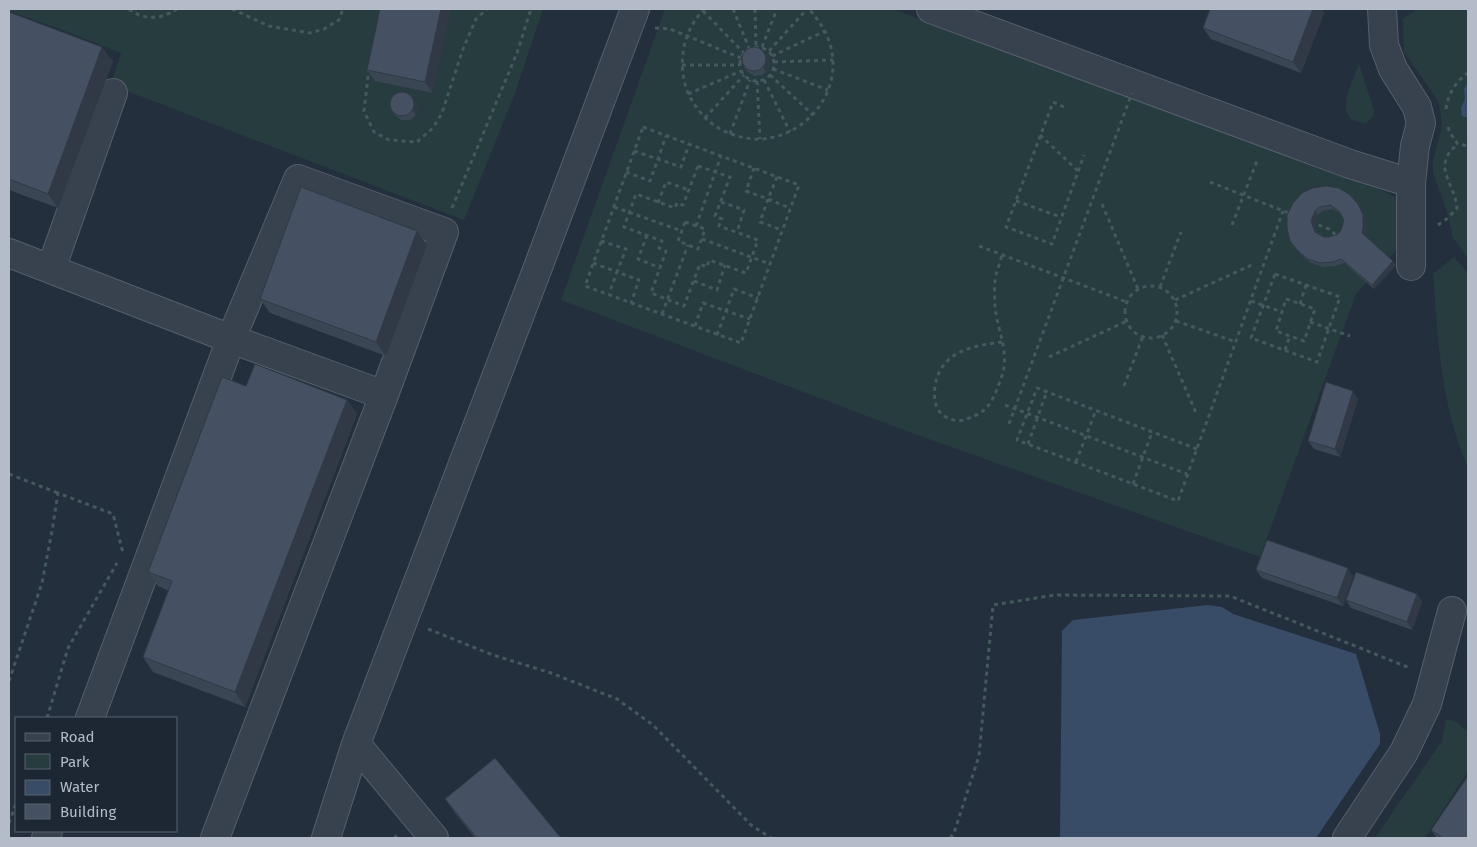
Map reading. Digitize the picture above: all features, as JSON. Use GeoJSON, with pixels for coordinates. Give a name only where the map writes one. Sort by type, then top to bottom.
{"type":"FeatureCollection","features":[{"type":"Feature","properties":{"kind":"lane"},"geometry":{"type":"LineString","coordinates":[[326,838],[356,744],[532,284],[634,9]]}},
{"type":"Feature","properties":{"kind":"lane"},"geometry":{"type":"LineString","coordinates":[[932,9],[1350,164],[1411,183]]}},
{"type":"Feature","properties":{"kind":"lane"},"geometry":{"type":"LineString","coordinates":[[1382,9],[1384,45],[1393,69],[1417,107],[1421,123],[1415,146],[1411,183],[1410,266]]}},
{"type":"Feature","properties":{"kind":"lane"},"geometry":{"type":"LineString","coordinates":[[52,269],[113,93]]}},
{"type":"Feature","properties":{"kind":"lane"},"geometry":{"type":"LineString","coordinates":[[90,717],[231,339],[298,179],[444,232],[215,838]]}},
{"type":"Feature","properties":{"kind":"lane"},"geometry":{"type":"LineString","coordinates":[[9,253],[231,339],[384,395]]}},
{"type":"Feature","properties":{"kind":"lane"},"geometry":{"type":"LineString","coordinates":[[1347,838],[1404,752],[1427,704],[1452,611]]}},
{"type":"Feature","properties":{"kind":"lane"},"geometry":{"type":"LineString","coordinates":[[356,744],[434,838]]}},
{"type":"Feature","properties":{"kind":"path"},"geometry":{"type":"LineString","coordinates":[[130,9],[136,14],[152,18],[169,15],[177,9]]}},
{"type":"Feature","properties":{"kind":"path"},"geometry":{"type":"LineString","coordinates":[[232,9],[268,26],[310,33],[324,29],[339,20],[343,9]]}},
{"type":"Feature","properties":{"kind":"path"},"geometry":{"type":"LineString","coordinates":[[241,13],[244,9]]}},
{"type":"Feature","properties":{"kind":"path"},"geometry":{"type":"LineString","coordinates":[[370,63],[364,110],[374,132],[389,140],[417,142],[433,128],[442,113],[463,49],[476,19],[487,9]]}},
{"type":"Feature","properties":{"kind":"path"},"geometry":{"type":"LineString","coordinates":[[444,232],[449,214],[517,53],[531,9]]}},
{"type":"Feature","properties":{"kind":"path"},"geometry":{"type":"LineString","coordinates":[[732,9],[749,48]]}},
{"type":"Feature","properties":{"kind":"path"},"geometry":{"type":"LineString","coordinates":[[755,9],[756,46]]}},
{"type":"Feature","properties":{"kind":"path"},"geometry":{"type":"LineString","coordinates":[[762,47],[777,9]]}},
{"type":"Feature","properties":{"kind":"path"},"geometry":{"type":"LineString","coordinates":[[744,53],[704,10],[694,22],[687,35],[683,50],[683,79],[688,94],[695,106],[716,127],[730,134],[760,139],[790,132],[813,115],[822,103],[832,76],[833,60],[825,31],[818,19],[808,9],[769,51]]}},
{"type":"Feature","properties":{"kind":"path"},"geometry":{"type":"LineString","coordinates":[[670,29],[740,58]]}},
{"type":"Feature","properties":{"kind":"path"},"geometry":{"type":"LineString","coordinates":[[772,56],[825,31]]}},
{"type":"Feature","properties":{"kind":"path"},"geometry":{"type":"LineString","coordinates":[[756,46],[769,51],[774,62],[770,75],[764,80],[757,81],[750,80],[744,75],[740,65],[740,58],[744,53],[749,48],[756,46]]}},
{"type":"Feature","properties":{"kind":"path"},"geometry":{"type":"LineString","coordinates":[[774,62],[833,60]]}},
{"type":"Feature","properties":{"kind":"path"},"geometry":{"type":"LineString","coordinates":[[682,65],[740,65]]}},
{"type":"Feature","properties":{"kind":"path"},"geometry":{"type":"LineString","coordinates":[[773,69],[828,90]]}},
{"type":"Feature","properties":{"kind":"path"},"geometry":{"type":"LineString","coordinates":[[688,94],[741,70]]}},
{"type":"Feature","properties":{"kind":"path"},"geometry":{"type":"LineString","coordinates":[[1445,112],[1452,89],[1468,72]]}},
{"type":"Feature","properties":{"kind":"path"},"geometry":{"type":"LineString","coordinates":[[705,118],[744,75]]}},
{"type":"Feature","properties":{"kind":"path"},"geometry":{"type":"LineString","coordinates":[[770,75],[813,115]]}},
{"type":"Feature","properties":{"kind":"path"},"geometry":{"type":"LineString","coordinates":[[730,134],[750,80]]}},
{"type":"Feature","properties":{"kind":"path"},"geometry":{"type":"LineString","coordinates":[[764,80],[790,132]]}},
{"type":"Feature","properties":{"kind":"path"},"geometry":{"type":"LineString","coordinates":[[757,81],[760,139]]}},
{"type":"Feature","properties":{"kind":"path"},"geometry":{"type":"LineString","coordinates":[[1009,424],[1132,92]]}},
{"type":"Feature","properties":{"kind":"path"},"geometry":{"type":"LineString","coordinates":[[1064,107],[1053,102],[1006,227],[1052,244],[1084,154]]}},
{"type":"Feature","properties":{"kind":"path"},"geometry":{"type":"LineString","coordinates":[[1446,122],[1450,133],[1458,144],[1468,146]]}},
{"type":"Feature","properties":{"kind":"path"},"geometry":{"type":"LineString","coordinates":[[643,127],[666,136],[799,185],[741,343],[585,286],[643,127]]}},
{"type":"Feature","properties":{"kind":"path"},"geometry":{"type":"LineString","coordinates":[[1040,135],[1078,171]]}},
{"type":"Feature","properties":{"kind":"path"},"geometry":{"type":"LineString","coordinates":[[626,172],[650,181],[666,136]]}},
{"type":"Feature","properties":{"kind":"path"},"geometry":{"type":"LineString","coordinates":[[634,151],[680,168],[689,144]]}},
{"type":"Feature","properties":{"kind":"path"},"geometry":{"type":"LineString","coordinates":[[1411,231],[1428,230],[1448,218],[1457,208],[1445,168],[1446,156],[1458,144]]}},
{"type":"Feature","properties":{"kind":"path"},"geometry":{"type":"LineString","coordinates":[[696,226],[721,156]]}},
{"type":"Feature","properties":{"kind":"path"},"geometry":{"type":"LineString","coordinates":[[1232,225],[1256,161]]}},
{"type":"Feature","properties":{"kind":"path"},"geometry":{"type":"LineString","coordinates":[[698,166],[730,177],[715,216],[722,219],[719,226],[758,240],[746,273],[710,260],[707,267],[700,264],[684,306],[651,293],[666,251],[659,248],[662,241],[624,227],[636,194],[675,208],[677,203],[683,205],[689,190],[698,166]]}},
{"type":"Feature","properties":{"kind":"path"},"geometry":{"type":"LineString","coordinates":[[754,168],[746,192],[790,208]]}},
{"type":"Feature","properties":{"kind":"path"},"geometry":{"type":"LineString","coordinates":[[777,177],[760,222],[782,230]]}},
{"type":"Feature","properties":{"kind":"path"},"geometry":{"type":"LineString","coordinates":[[658,203],[666,182],[689,190]]}},
{"type":"Feature","properties":{"kind":"path"},"geometry":{"type":"LineString","coordinates":[[1210,182],[1292,214]]}},
{"type":"Feature","properties":{"kind":"path"},"geometry":{"type":"LineString","coordinates":[[1016,201],[1061,217]]}},
{"type":"Feature","properties":{"kind":"path"},"geometry":{"type":"LineString","coordinates":[[721,202],[744,210],[737,232]]}},
{"type":"Feature","properties":{"kind":"path"},"geometry":{"type":"LineString","coordinates":[[1102,204],[1138,289]]}},
{"type":"Feature","properties":{"kind":"path"},"geometry":{"type":"LineString","coordinates":[[614,206],[682,231]]}},
{"type":"Feature","properties":{"kind":"path"},"geometry":{"type":"LineString","coordinates":[[1197,449],[1037,388],[1017,440],[1178,501],[1187,474],[1197,449],[1204,430],[1283,211]]}},
{"type":"Feature","properties":{"kind":"path"},"geometry":{"type":"LineString","coordinates":[[685,222],[705,229],[698,249],[678,241],[682,231],[685,222]]}},
{"type":"Feature","properties":{"kind":"path"},"geometry":{"type":"LineString","coordinates":[[1311,222],[1329,229],[1343,241]]}},
{"type":"Feature","properties":{"kind":"path"},"geometry":{"type":"LineString","coordinates":[[1160,287],[1181,232]]}},
{"type":"Feature","properties":{"kind":"path"},"geometry":{"type":"LineString","coordinates":[[647,235],[638,259],[660,268]]}},
{"type":"Feature","properties":{"kind":"path"},"geometry":{"type":"LineString","coordinates":[[702,239],[770,264]]}},
{"type":"Feature","properties":{"kind":"path"},"geometry":{"type":"LineString","coordinates":[[601,241],[626,249],[609,294]]}},
{"type":"Feature","properties":{"kind":"path"},"geometry":{"type":"LineString","coordinates":[[662,314],[688,245]]}},
{"type":"Feature","properties":{"kind":"path"},"geometry":{"type":"LineString","coordinates":[[979,246],[1126,302]]}},
{"type":"Feature","properties":{"kind":"path"},"geometry":{"type":"LineString","coordinates":[[1002,255],[995,280],[997,322],[1002,342],[1004,365],[1000,382],[992,401],[980,414],[962,421],[945,417],[938,410],[934,395],[937,377],[944,366],[958,352],[971,347],[1002,342]]}},
{"type":"Feature","properties":{"kind":"path"},"geometry":{"type":"LineString","coordinates":[[593,263],[640,280],[631,303]]}},
{"type":"Feature","properties":{"kind":"path"},"geometry":{"type":"LineString","coordinates":[[1174,300],[1254,264]]}},
{"type":"Feature","properties":{"kind":"path"},"geometry":{"type":"LineString","coordinates":[[694,281],[717,290],[725,265]]}},
{"type":"Feature","properties":{"kind":"path"},"geometry":{"type":"LineString","coordinates":[[1275,274],[1340,297],[1317,362],[1251,338],[1262,306],[1275,274]]}},
{"type":"Feature","properties":{"kind":"path"},"geometry":{"type":"LineString","coordinates":[[1152,285],[1160,287],[1171,294],[1177,307],[1176,321],[1168,332],[1149,338],[1130,327],[1125,309],[1126,302],[1133,292],[1138,289],[1152,285]]}},
{"type":"Feature","properties":{"kind":"path"},"geometry":{"type":"LineString","coordinates":[[1300,304],[1306,285]]}},
{"type":"Feature","properties":{"kind":"path"},"geometry":{"type":"LineString","coordinates":[[717,335],[734,289],[758,298]]}},
{"type":"Feature","properties":{"kind":"path"},"geometry":{"type":"LineString","coordinates":[[1286,300],[1315,309],[1304,341],[1276,330],[1282,312],[1286,300]]}},
{"type":"Feature","properties":{"kind":"path"},"geometry":{"type":"LineString","coordinates":[[1251,301],[1282,312]]}},
{"type":"Feature","properties":{"kind":"path"},"geometry":{"type":"LineString","coordinates":[[694,326],[703,303],[750,319]]}},
{"type":"Feature","properties":{"kind":"path"},"geometry":{"type":"LineString","coordinates":[[1049,357],[1127,321]]}},
{"type":"Feature","properties":{"kind":"path"},"geometry":{"type":"LineString","coordinates":[[1176,321],[1236,342]]}},
{"type":"Feature","properties":{"kind":"path"},"geometry":{"type":"LineString","coordinates":[[1310,322],[1350,336]]}},
{"type":"Feature","properties":{"kind":"path"},"geometry":{"type":"LineString","coordinates":[[1162,335],[1197,415]]}},
{"type":"Feature","properties":{"kind":"path"},"geometry":{"type":"LineString","coordinates":[[1124,386],[1143,336]]}},
{"type":"Feature","properties":{"kind":"path"},"geometry":{"type":"LineString","coordinates":[[1285,350],[1290,336]]}},
{"type":"Feature","properties":{"kind":"path"},"geometry":{"type":"LineString","coordinates":[[1028,444],[1047,392]]}},
{"type":"Feature","properties":{"kind":"path"},"geometry":{"type":"LineString","coordinates":[[1005,405],[1187,474]]}},
{"type":"Feature","properties":{"kind":"path"},"geometry":{"type":"LineString","coordinates":[[1076,462],[1096,410]]}},
{"type":"Feature","properties":{"kind":"path"},"geometry":{"type":"LineString","coordinates":[[1204,430],[1210,432]]}},
{"type":"Feature","properties":{"kind":"path"},"geometry":{"type":"LineString","coordinates":[[1133,484],[1152,432]]}},
{"type":"Feature","properties":{"kind":"path"},"geometry":{"type":"LineString","coordinates":[[9,474],[113,514],[123,554]]}},
{"type":"Feature","properties":{"kind":"path"},"geometry":{"type":"LineString","coordinates":[[9,682],[42,583],[58,493]]}},
{"type":"Feature","properties":{"kind":"path"},"geometry":{"type":"LineString","coordinates":[[47,717],[68,648],[118,562]]}},
{"type":"Feature","properties":{"kind":"path"},"geometry":{"type":"LineString","coordinates":[[950,838],[954,833],[979,756],[993,605],[1055,595],[1230,596],[1434,677]]}},
{"type":"Feature","properties":{"kind":"path"},"geometry":{"type":"LineString","coordinates":[[403,619],[492,655],[551,673],[617,699],[652,725],[751,825],[771,838]]}},
{"type":"Feature","properties":{"kind":"path"},"geometry":{"type":"LineString","coordinates":[[9,822],[15,806]]}},
{"type":"Feature","properties":{"kind":"green space"},"geometry":{"type":"Polygon","coordinates":[[[9,9],[543,9],[514,96],[464,220],[111,85],[121,53],[9,11],[9,9]]]}},
{"type":"Feature","properties":{"kind":"green space"},"geometry":{"type":"Polygon","coordinates":[[[665,9],[893,9],[1369,184],[1395,197],[1405,214],[1402,244],[1356,294],[1260,557],[909,432],[561,300],[665,9]]]}},
{"type":"Feature","properties":{"kind":"green space"},"geometry":{"type":"Polygon","coordinates":[[[1417,9],[1468,9],[1468,259],[1453,238],[1447,211],[1433,173],[1433,161],[1442,126],[1439,102],[1404,52],[1403,19],[1417,9]]]}},
{"type":"Feature","properties":{"kind":"green space"},"geometry":{"type":"Polygon","coordinates":[[[1359,64],[1374,110],[1374,115],[1366,123],[1355,121],[1349,116],[1346,109],[1346,100],[1359,64]]]}},
{"type":"Feature","properties":{"kind":"green space"},"geometry":{"type":"Polygon","coordinates":[[[1454,257],[1468,273],[1468,467],[1459,444],[1446,397],[1439,348],[1433,274],[1454,257]]]}},
{"type":"Feature","properties":{"kind":"green space"},"geometry":{"type":"Polygon","coordinates":[[[1446,719],[1455,721],[1468,732],[1468,771],[1425,838],[1375,838],[1442,741],[1446,719]]]}},
{"type":"Feature","properties":{"kind":"water"},"geometry":{"type":"Polygon","coordinates":[[[1468,82],[1468,118],[1462,116],[1461,108],[1465,99],[1464,89],[1468,82]]]}},
{"type":"Feature","properties":{"kind":"water"},"geometry":{"type":"Polygon","coordinates":[[[1208,605],[1222,607],[1233,614],[1356,654],[1380,734],[1380,744],[1316,838],[1060,838],[1062,631],[1073,620],[1208,605]]]}},
{"type":"Feature","properties":{"kind":"building"},"geometry":{"type":"Polygon","coordinates":[[[380,9],[441,9],[425,82],[367,70],[380,9]]]}},
{"type":"Feature","properties":{"kind":"building"},"geometry":{"type":"Polygon","coordinates":[[[1210,9],[1313,9],[1293,62],[1203,28],[1210,9]]]}},
{"type":"Feature","properties":{"kind":"building"},"geometry":{"type":"Polygon","coordinates":[[[9,12],[102,47],[48,194],[9,179],[9,12]]]}},
{"type":"Feature","properties":{"kind":"building"},"geometry":{"type":"Polygon","coordinates":[[[754,47],[763,50],[766,59],[763,68],[754,71],[745,68],[742,59],[745,50],[754,47]]]}},
{"type":"Feature","properties":{"kind":"building"},"geometry":{"type":"Polygon","coordinates":[[[402,92],[407,93],[413,99],[413,109],[407,115],[402,116],[397,115],[391,109],[390,104],[391,99],[397,93],[402,92]]]}},
{"type":"Feature","properties":{"kind":"building"},"geometry":{"type":"Polygon","coordinates":[[[1326,186],[1339,188],[1350,195],[1358,204],[1363,215],[1362,233],[1393,261],[1372,285],[1341,259],[1320,263],[1308,259],[1290,241],[1287,215],[1293,203],[1302,193],[1313,188],[1326,186]],[[1330,205],[1319,207],[1311,221],[1315,232],[1324,237],[1338,234],[1344,220],[1339,211],[1330,205]]]}},
{"type":"Feature","properties":{"kind":"building"},"geometry":{"type":"Polygon","coordinates":[[[301,187],[417,231],[376,342],[260,299],[301,187]]]}},
{"type":"Feature","properties":{"kind":"building"},"geometry":{"type":"Polygon","coordinates":[[[255,364],[347,400],[235,692],[143,657],[172,581],[148,572],[222,377],[246,386],[255,364]]]}},
{"type":"Feature","properties":{"kind":"building"},"geometry":{"type":"Polygon","coordinates":[[[1326,382],[1353,391],[1335,449],[1308,441],[1326,382]]]}},
{"type":"Feature","properties":{"kind":"building"},"geometry":{"type":"Polygon","coordinates":[[[1267,540],[1348,568],[1337,598],[1256,570],[1267,540]]]}},
{"type":"Feature","properties":{"kind":"building"},"geometry":{"type":"Polygon","coordinates":[[[1356,572],[1417,594],[1407,622],[1346,600],[1356,572]]]}},
{"type":"Feature","properties":{"kind":"building"},"geometry":{"type":"Polygon","coordinates":[[[495,758],[561,838],[477,838],[445,799],[495,758]]]}},
{"type":"Feature","properties":{"kind":"building"},"geometry":{"type":"Polygon","coordinates":[[[1468,776],[1468,838],[1443,838],[1431,830],[1468,776]]]}}]}
